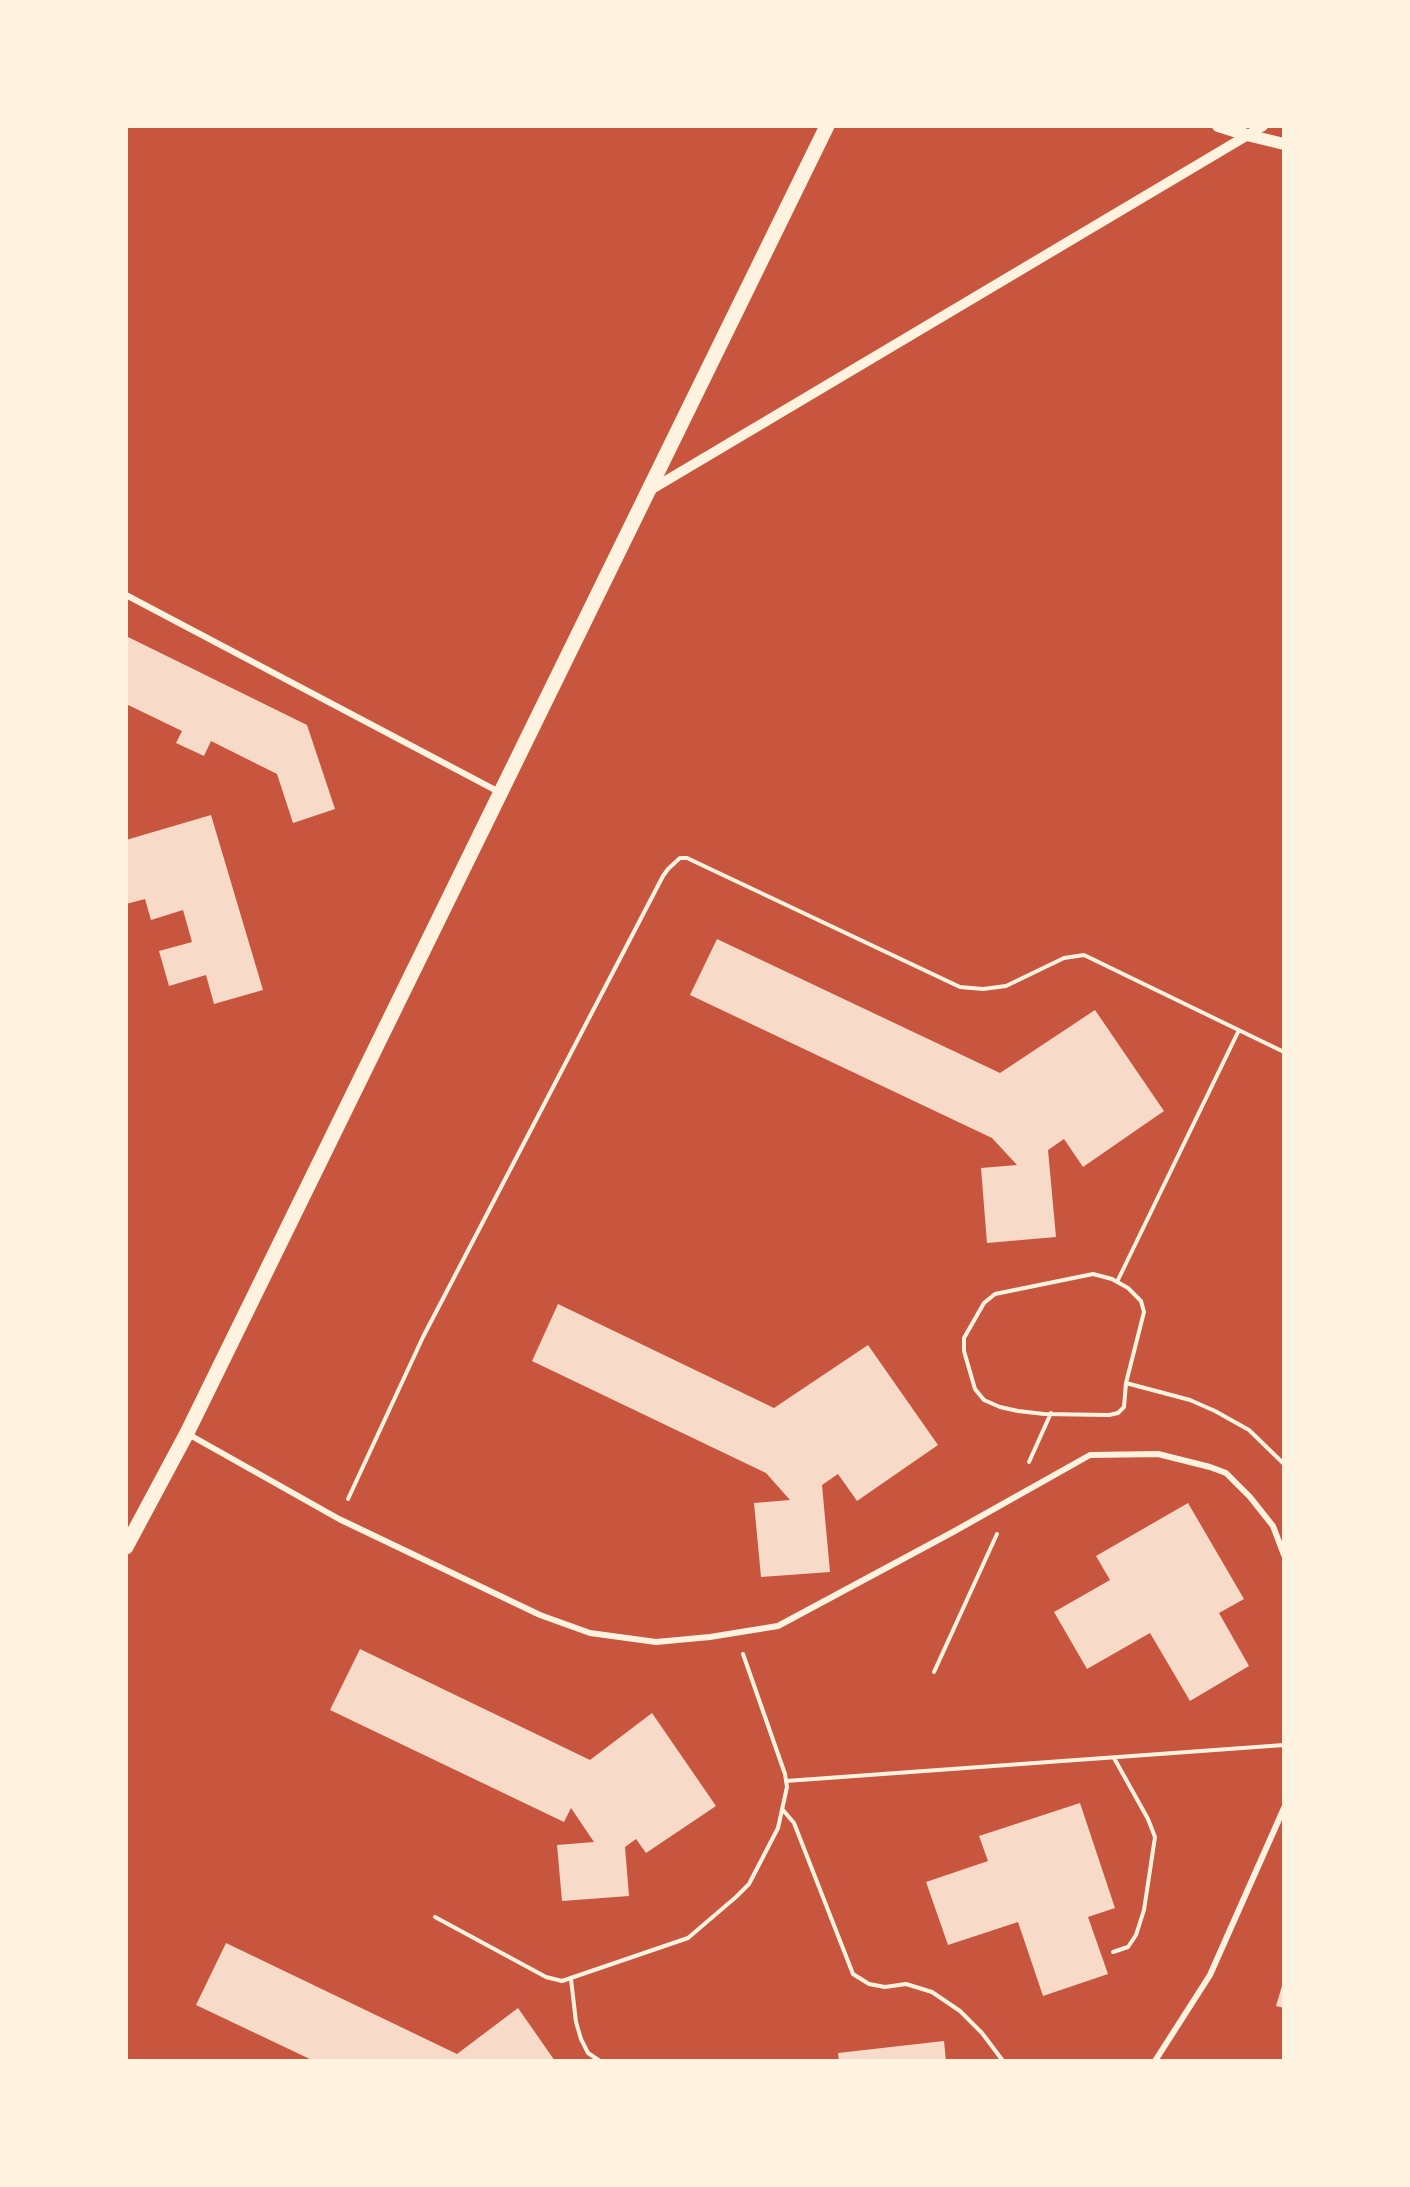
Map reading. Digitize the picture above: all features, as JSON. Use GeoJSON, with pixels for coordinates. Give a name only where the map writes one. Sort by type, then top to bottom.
{"type":"FeatureCollection","features":[{"type":"Feature","properties":{"kind":"main road"},"geometry":{"type":"LineString","coordinates":[[126,1547],[187,1433],[827,126]]}},
{"type":"Feature","properties":{"kind":"main road"},"geometry":{"type":"LineString","coordinates":[[1218,126],[1284,144]]}},
{"type":"Feature","properties":{"kind":"street"},"geometry":{"type":"LineString","coordinates":[[647,492],[1263,126]]}},
{"type":"Feature","properties":{"kind":"street"},"geometry":{"type":"LineString","coordinates":[[126,595],[500,793]]}},
{"type":"Feature","properties":{"kind":"street"},"geometry":{"type":"LineString","coordinates":[[187,1433],[339,1519],[540,1615],[590,1633],[656,1642],[710,1637],[778,1626],[1090,1455],[1158,1454],[1226,1473],[1250,1497],[1273,1526],[1284,1555]]}},
{"type":"Feature","properties":{"kind":"street"},"geometry":{"type":"LineString","coordinates":[[1155,2061],[1210,1975],[1284,1808]]}},
{"type":"Feature","properties":{"kind":"path"},"geometry":{"type":"LineString","coordinates":[[339,1519],[423,1337],[663,876],[680,858],[687,858],[960,987],[971,989],[1006,986],[1064,958],[1084,955],[1284,1052]]}},
{"type":"Feature","properties":{"kind":"path"},"geometry":{"type":"LineString","coordinates":[[1117,1282],[1239,1030]]}},
{"type":"Feature","properties":{"kind":"path"},"geometry":{"type":"LineString","coordinates":[[1093,1274],[1128,1288],[1141,1301],[1144,1312],[1126,1383],[1124,1407],[1118,1413],[1051,1413],[1018,1411],[1000,1407],[984,1400],[975,1389],[964,1351],[964,1338],[984,1302],[994,1294],[1093,1274]]}},
{"type":"Feature","properties":{"kind":"path"},"geometry":{"type":"LineString","coordinates":[[1126,1383],[1190,1400],[1215,1411],[1249,1430],[1284,1464]]}},
{"type":"Feature","properties":{"kind":"path"},"geometry":{"type":"LineString","coordinates":[[1027,1467],[1051,1413]]}},
{"type":"Feature","properties":{"kind":"path"},"geometry":{"type":"LineString","coordinates":[[934,1672],[998,1532]]}},
{"type":"Feature","properties":{"kind":"path"},"geometry":{"type":"LineString","coordinates":[[435,1917],[546,1977],[562,1981],[688,1938],[749,1884],[778,1828],[787,1787],[785,1774],[736,1633]]}},
{"type":"Feature","properties":{"kind":"path"},"geometry":{"type":"LineString","coordinates":[[786,1781],[1284,1745]]}},
{"type":"Feature","properties":{"kind":"path"},"geometry":{"type":"LineString","coordinates":[[1113,1952],[1128,1947],[1136,1935],[1144,1910],[1155,1837],[1148,1819],[1114,1758]]}},
{"type":"Feature","properties":{"kind":"path"},"geometry":{"type":"LineString","coordinates":[[783,1810],[794,1823],[853,1974],[869,1984],[885,1987],[906,1984],[932,1992],[960,2011],[982,2033],[1003,2061]]}},
{"type":"Feature","properties":{"kind":"path"},"geometry":{"type":"LineString","coordinates":[[571,1979],[576,2022],[581,2039],[588,2053],[600,2061]]}},
{"type":"Feature","properties":{"kind":"building"},"geometry":{"type":"Polygon","coordinates":[[[126,636],[307,725],[335,809],[293,823],[277,774],[211,741],[204,756],[176,743],[182,731],[126,704],[126,636]]]}},
{"type":"Feature","properties":{"kind":"building"},"geometry":{"type":"Polygon","coordinates":[[[211,815],[263,990],[214,1004],[206,975],[169,986],[159,951],[192,942],[183,910],[151,920],[145,899],[126,904],[126,840],[211,815]]]}},
{"type":"Feature","properties":{"kind":"building"},"geometry":{"type":"Polygon","coordinates":[[[717,939],[1000,1073],[1095,1010],[1164,1111],[1083,1167],[1064,1139],[1048,1150],[1056,1237],[987,1243],[981,1168],[1017,1165],[992,1138],[690,995],[717,939]]]}},
{"type":"Feature","properties":{"kind":"building"},"geometry":{"type":"Polygon","coordinates":[[[558,1304],[774,1408],[868,1345],[938,1445],[857,1501],[838,1474],[822,1485],[830,1572],[761,1577],[754,1503],[790,1500],[766,1473],[532,1361],[558,1304]]]}},
{"type":"Feature","properties":{"kind":"building"},"geometry":{"type":"Polygon","coordinates":[[[1188,1503],[1244,1599],[1219,1613],[1249,1666],[1190,1701],[1150,1633],[1087,1669],[1054,1612],[1110,1580],[1096,1556],[1188,1503]]]}},
{"type":"Feature","properties":{"kind":"building"},"geometry":{"type":"Polygon","coordinates":[[[360,1649],[590,1760],[652,1713],[716,1806],[646,1853],[636,1839],[625,1847],[629,1896],[562,1901],[557,1845],[594,1842],[571,1808],[564,1822],[330,1710],[360,1649]]]}},
{"type":"Feature","properties":{"kind":"building"},"geometry":{"type":"Polygon","coordinates":[[[1080,1803],[1115,1908],[1088,1917],[1108,1974],[1043,1996],[1018,1922],[948,1945],[926,1882],[988,1861],[979,1836],[1080,1803]]]}},
{"type":"Feature","properties":{"kind":"building"},"geometry":{"type":"Polygon","coordinates":[[[226,1943],[457,2054],[518,2008],[555,2061],[314,2061],[196,2005],[226,1943]]]}},
{"type":"Feature","properties":{"kind":"building"},"geometry":{"type":"Polygon","coordinates":[[[1284,1979],[1284,2008],[1276,2006],[1284,1979]]]}},
{"type":"Feature","properties":{"kind":"building"},"geometry":{"type":"Polygon","coordinates":[[[944,2041],[946,2061],[839,2061],[838,2053],[944,2041]]]}}]}
